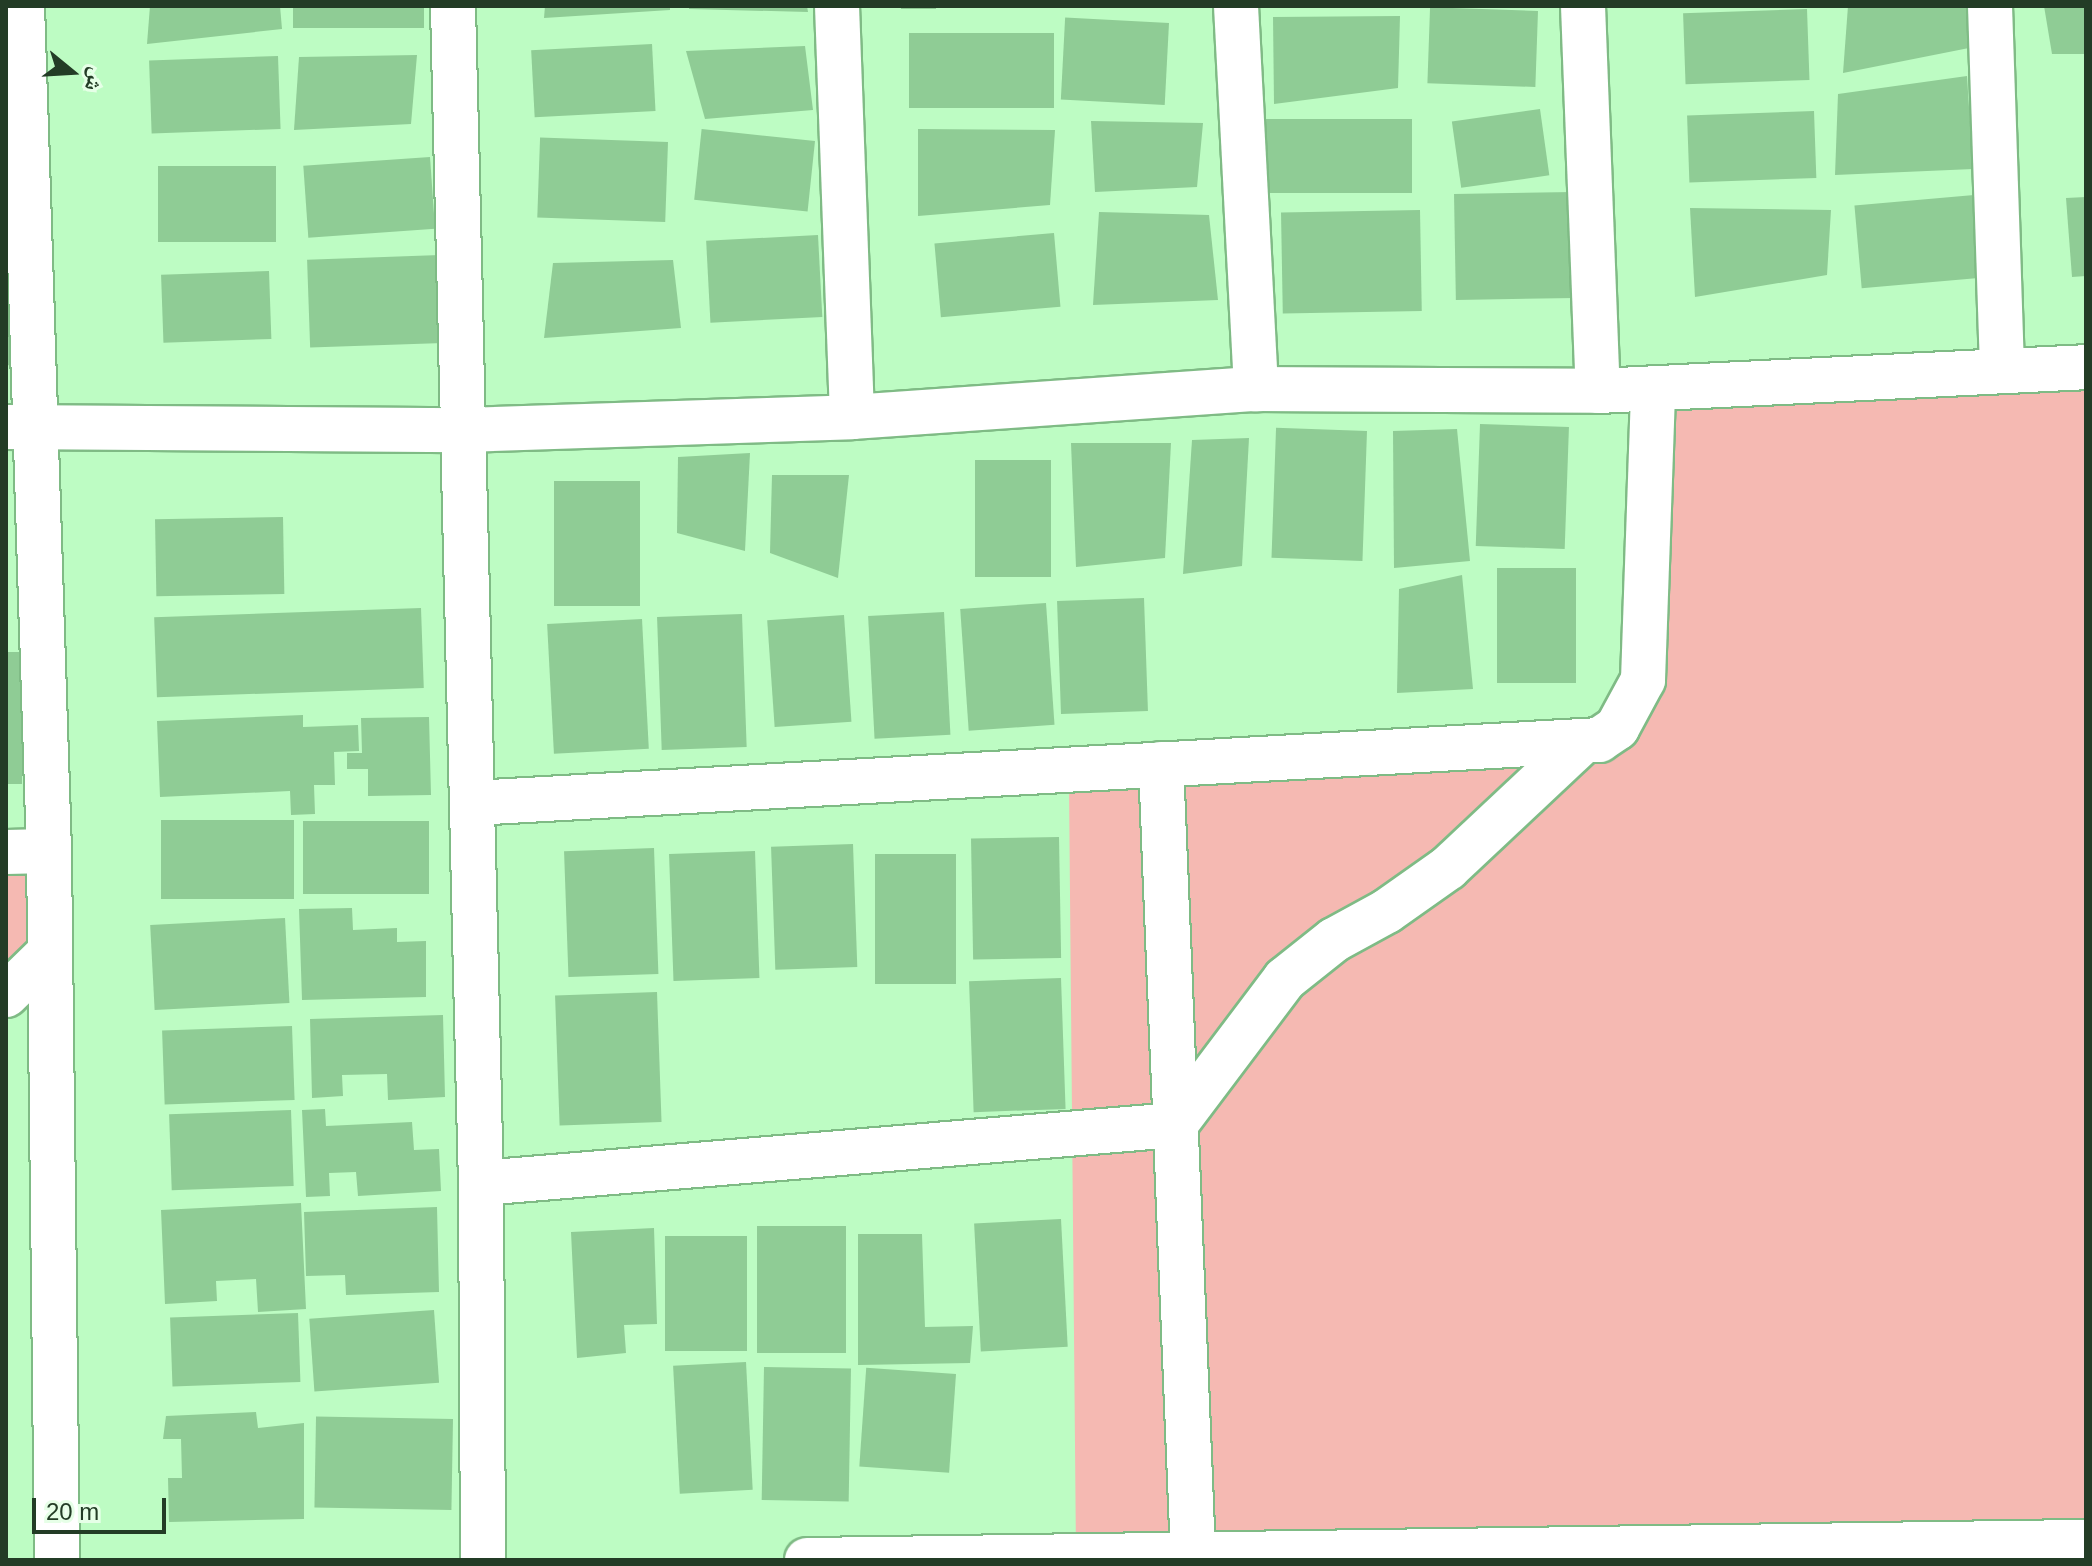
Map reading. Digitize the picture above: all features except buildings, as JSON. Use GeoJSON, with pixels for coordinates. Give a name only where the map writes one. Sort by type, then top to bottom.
{"type":"FeatureCollection","features":[{"type":"Feature","properties":{"kind":"street"},"geometry":{"type":"LineString","coordinates":[[22,6],[19,427],[49,851],[47,955],[57,1560]]}},
{"type":"Feature","properties":{"kind":"street"},"geometry":{"type":"LineString","coordinates":[[453,6],[481,1183],[483,1560]]}},
{"type":"Feature","properties":{"kind":"street"},"geometry":{"type":"LineString","coordinates":[[837,6],[852,417]]}},
{"type":"Feature","properties":{"kind":"street"},"geometry":{"type":"LineString","coordinates":[[1236,6],[1256,389]]}},
{"type":"Feature","properties":{"kind":"street"},"geometry":{"type":"LineString","coordinates":[[1583,6],[1598,391]]}},
{"type":"Feature","properties":{"kind":"street"},"geometry":{"type":"LineString","coordinates":[[1990,6],[2002,371]]}},
{"type":"Feature","properties":{"kind":"street"},"geometry":{"type":"LineString","coordinates":[[19,427],[465,430],[852,417],[1256,389],[1598,391],[2086,367]]}},
{"type":"Feature","properties":{"kind":"street"},"geometry":{"type":"LineString","coordinates":[[481,1183],[1175,1125],[1285,979],[1334,940],[1387,911],[1448,868],[1579,745],[1617,728],[1643,680],[1653,388]]}},
{"type":"Feature","properties":{"kind":"street"},"geometry":{"type":"LineString","coordinates":[[473,803],[1161,764],[1579,745]]}},
{"type":"Feature","properties":{"kind":"street"},"geometry":{"type":"LineString","coordinates":[[1161,764],[1193,1554]]}},
{"type":"Feature","properties":{"kind":"street"},"geometry":{"type":"LineString","coordinates":[[6,852],[49,851]]}},
{"type":"Feature","properties":{"kind":"street"},"geometry":{"type":"LineString","coordinates":[[6,995],[47,955]]}},
{"type":"Feature","properties":{"kind":"street"},"geometry":{"type":"LineString","coordinates":[[807,1560],[1193,1554],[1997,1551],[2086,1542]]}},
{"type":"Feature","properties":{"kind":"shaded area"},"geometry":{"type":"Polygon","coordinates":[[[2086,370],[2086,1542],[1076,1555],[1069,784],[1622,731],[1658,392],[2086,370]]]}},
{"type":"Feature","properties":{"kind":"shaded area"},"geometry":{"type":"Polygon","coordinates":[[[6,862],[31,876],[36,961],[6,993],[6,862]]]}}]}
